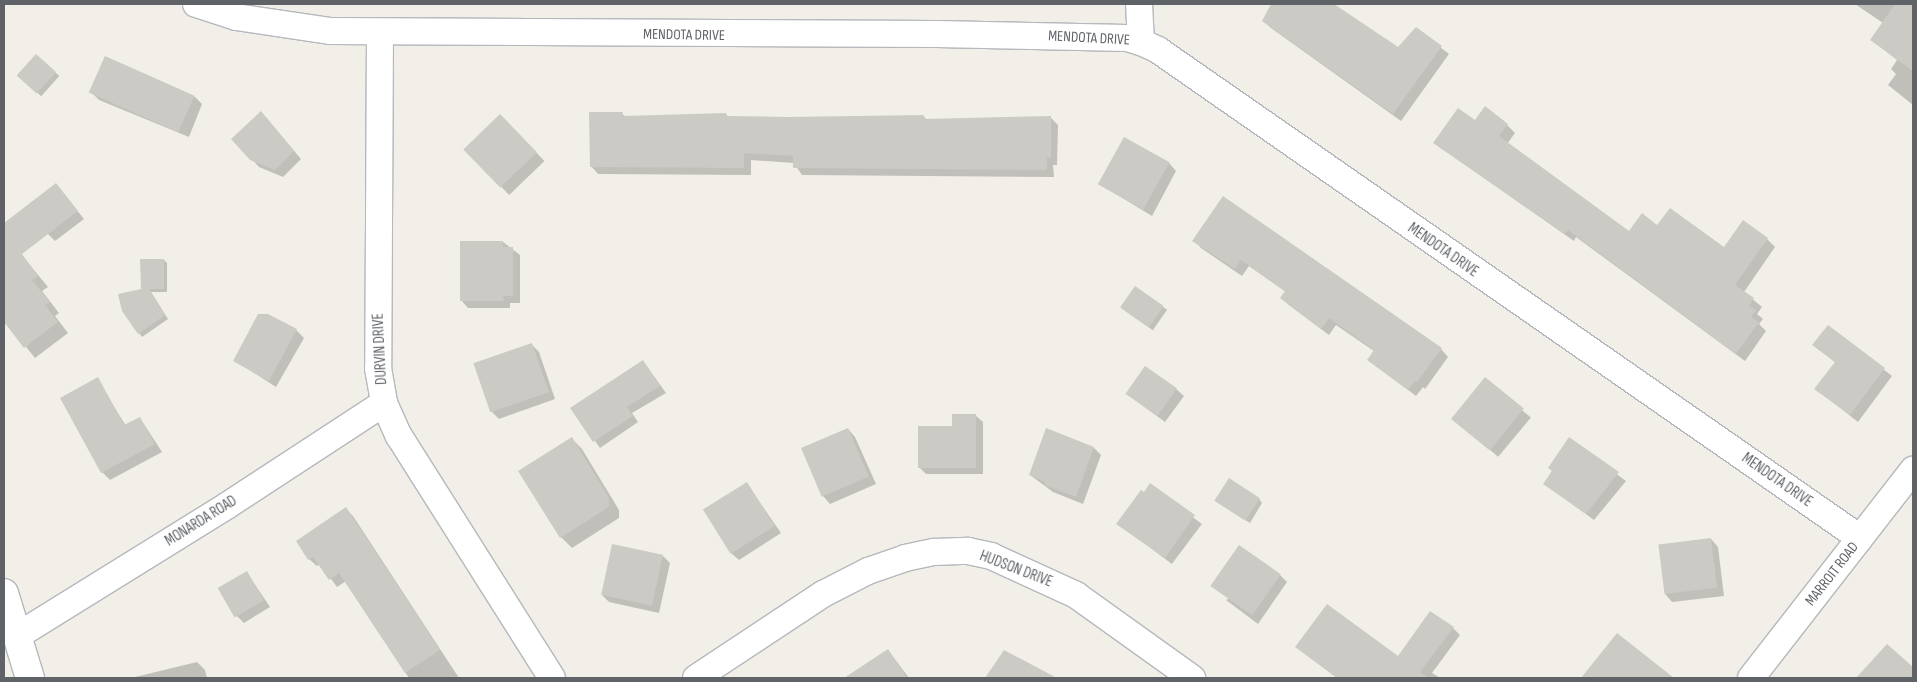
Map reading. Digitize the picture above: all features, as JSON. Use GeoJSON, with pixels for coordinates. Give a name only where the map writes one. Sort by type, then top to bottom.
{"type":"FeatureCollection","features":[{"type":"Feature","properties":{"kind":"street","name":"MENDOTA DRIVE"},"geometry":{"type":"LineString","coordinates":[[196,4],[236,17],[294,28],[380,32],[938,34],[1127,38],[1141,42],[1158,50],[1860,538]]}},
{"type":"Feature","properties":{"kind":"street"},"geometry":{"type":"LineString","coordinates":[[1139,4],[1141,42]]}},
{"type":"Feature","properties":{"kind":"street","name":"DURVIN DRIVE"},"geometry":{"type":"LineString","coordinates":[[380,32],[378,368],[384,402],[414,461],[552,678]]}},
{"type":"Feature","properties":{"kind":"street","name":"MONARDA ROAD"},"geometry":{"type":"LineString","coordinates":[[17,636],[228,505],[384,402]]}},
{"type":"Feature","properties":{"kind":"street","name":"MARROIT ROAD"},"geometry":{"type":"LineString","coordinates":[[1751,678],[1913,470]]}},
{"type":"Feature","properties":{"kind":"street","name":"HUDSON DRIVE"},"geometry":{"type":"LineString","coordinates":[[696,678],[823,594],[868,571],[924,554],[968,552],[991,556],[1076,595],[1192,678]]}},
{"type":"Feature","properties":{"kind":"street"},"geometry":{"type":"LineString","coordinates":[[4,593],[30,678]]}},
{"type":"Feature","properties":{"kind":"building"},"geometry":{"type":"Polygon","coordinates":[[[1271,4],[1334,4],[1398,47],[1416,27],[1442,46],[1393,114],[1262,21],[1271,4]]]}},
{"type":"Feature","properties":{"kind":"building"},"geometry":{"type":"Polygon","coordinates":[[[1895,4],[1913,4],[1913,71],[1870,40],[1895,4]]]}},
{"type":"Feature","properties":{"kind":"building"},"geometry":{"type":"Polygon","coordinates":[[[36,54],[56,72],[37,94],[17,76],[36,54]]]}},
{"type":"Feature","properties":{"kind":"building"},"geometry":{"type":"Polygon","coordinates":[[[105,56],[195,96],[178,132],[89,93],[105,56]]]}},
{"type":"Feature","properties":{"kind":"building"},"geometry":{"type":"Polygon","coordinates":[[[1485,106],[1508,124],[1499,136],[1629,231],[1642,213],[1657,225],[1670,208],[1724,247],[1743,220],[1768,238],[1735,285],[1754,298],[1749,306],[1756,310],[1751,317],[1759,322],[1736,354],[1568,230],[1565,234],[1433,143],[1458,108],[1475,120],[1485,106]]]}},
{"type":"Feature","properties":{"kind":"building"},"geometry":{"type":"Polygon","coordinates":[[[261,111],[294,151],[275,170],[250,160],[231,139],[261,111]]]}},
{"type":"Feature","properties":{"kind":"building"},"geometry":{"type":"Polygon","coordinates":[[[589,112],[623,112],[622,116],[726,113],[726,116],[788,117],[924,115],[924,119],[1051,116],[1051,158],[1047,158],[1047,170],[793,168],[793,156],[744,153],[744,168],[590,167],[589,112]]]}},
{"type":"Feature","properties":{"kind":"building"},"geometry":{"type":"Polygon","coordinates":[[[500,114],[537,152],[500,188],[463,149],[500,114]]]}},
{"type":"Feature","properties":{"kind":"building"},"geometry":{"type":"Polygon","coordinates":[[[1124,137],[1169,162],[1143,209],[1098,184],[1124,137]]]}},
{"type":"Feature","properties":{"kind":"building"},"geometry":{"type":"Polygon","coordinates":[[[56,183],[78,211],[22,254],[38,276],[32,280],[50,302],[45,305],[58,322],[24,348],[4,322],[4,223],[56,183]]]}},
{"type":"Feature","properties":{"kind":"building"},"geometry":{"type":"Polygon","coordinates":[[[1223,196],[1442,348],[1417,382],[1415,381],[1408,390],[1367,360],[1374,350],[1329,318],[1321,329],[1280,298],[1285,291],[1241,260],[1235,269],[1192,241],[1223,196]]]}},
{"type":"Feature","properties":{"kind":"building"},"geometry":{"type":"Polygon","coordinates":[[[460,241],[503,241],[503,247],[513,247],[513,296],[503,296],[504,301],[460,301],[460,241]]]}},
{"type":"Feature","properties":{"kind":"building"},"geometry":{"type":"Polygon","coordinates":[[[140,259],[164,259],[164,289],[149,289],[165,315],[138,334],[122,311],[118,294],[141,289],[140,259]]]}},
{"type":"Feature","properties":{"kind":"building"},"geometry":{"type":"Polygon","coordinates":[[[1135,286],[1164,306],[1149,327],[1120,307],[1135,286]]]}},
{"type":"Feature","properties":{"kind":"building"},"geometry":{"type":"Polygon","coordinates":[[[258,314],[268,314],[297,329],[269,381],[233,361],[258,314]]]}},
{"type":"Feature","properties":{"kind":"building"},"geometry":{"type":"Polygon","coordinates":[[[1828,325],[1885,368],[1850,415],[1814,389],[1835,362],[1812,345],[1828,325]]]}},
{"type":"Feature","properties":{"kind":"building"},"geometry":{"type":"Polygon","coordinates":[[[532,343],[549,392],[490,412],[473,363],[532,343]]]}},
{"type":"Feature","properties":{"kind":"building"},"geometry":{"type":"Polygon","coordinates":[[[643,360],[660,386],[627,407],[633,416],[593,442],[570,408],[643,360]]]}},
{"type":"Feature","properties":{"kind":"building"},"geometry":{"type":"Polygon","coordinates":[[[1145,366],[1177,388],[1157,416],[1125,394],[1145,366]]]}},
{"type":"Feature","properties":{"kind":"building"},"geometry":{"type":"Polygon","coordinates":[[[98,377],[124,425],[140,417],[155,444],[101,473],[60,398],[98,377]]]}},
{"type":"Feature","properties":{"kind":"building"},"geometry":{"type":"Polygon","coordinates":[[[1485,377],[1524,408],[1490,450],[1451,419],[1485,377]]]}},
{"type":"Feature","properties":{"kind":"building"},"geometry":{"type":"Polygon","coordinates":[[[952,414],[976,414],[976,468],[918,468],[918,426],[952,426],[952,414]]]}},
{"type":"Feature","properties":{"kind":"building"},"geometry":{"type":"Polygon","coordinates":[[[848,428],[869,477],[822,497],[801,448],[848,428]]]}},
{"type":"Feature","properties":{"kind":"building"},"geometry":{"type":"Polygon","coordinates":[[[1046,428],[1094,447],[1076,497],[1044,485],[1045,482],[1029,475],[1046,428]]]}},
{"type":"Feature","properties":{"kind":"building"},"geometry":{"type":"Polygon","coordinates":[[[572,437],[609,498],[609,507],[560,538],[518,471],[572,437]]]}},
{"type":"Feature","properties":{"kind":"building"},"geometry":{"type":"Polygon","coordinates":[[[1569,437],[1619,472],[1586,514],[1543,484],[1552,471],[1548,468],[1569,437]]]}},
{"type":"Feature","properties":{"kind":"building"},"geometry":{"type":"Polygon","coordinates":[[[1229,478],[1260,498],[1245,521],[1214,501],[1229,478]]]}},
{"type":"Feature","properties":{"kind":"building"},"geometry":{"type":"Polygon","coordinates":[[[747,482],[775,526],[730,554],[703,510],[747,482]]]}},
{"type":"Feature","properties":{"kind":"building"},"geometry":{"type":"Polygon","coordinates":[[[1150,483],[1195,515],[1165,558],[1116,524],[1141,490],[1144,492],[1150,483]]]}},
{"type":"Feature","properties":{"kind":"building"},"geometry":{"type":"Polygon","coordinates":[[[346,507],[440,650],[405,673],[339,573],[329,580],[313,557],[308,560],[296,541],[346,507]]]}},
{"type":"Feature","properties":{"kind":"building"},"geometry":{"type":"Polygon","coordinates":[[[1711,538],[1717,588],[1664,594],[1658,544],[1711,538]]]}},
{"type":"Feature","properties":{"kind":"building"},"geometry":{"type":"Polygon","coordinates":[[[612,544],[663,555],[652,606],[601,595],[612,544]]]}},
{"type":"Feature","properties":{"kind":"building"},"geometry":{"type":"Polygon","coordinates":[[[1239,545],[1281,574],[1252,615],[1210,586],[1239,545]]]}},
{"type":"Feature","properties":{"kind":"building"},"geometry":{"type":"Polygon","coordinates":[[[247,571],[264,600],[235,617],[218,588],[247,571]]]}},
{"type":"Feature","properties":{"kind":"building"},"geometry":{"type":"Polygon","coordinates":[[[1327,604],[1398,656],[1430,611],[1454,627],[1420,672],[1428,678],[1337,678],[1295,647],[1327,604]]]}},
{"type":"Feature","properties":{"kind":"building"},"geometry":{"type":"Polygon","coordinates":[[[1617,633],[1674,678],[1581,678],[1617,633]]]}},
{"type":"Feature","properties":{"kind":"building"},"geometry":{"type":"Polygon","coordinates":[[[1887,644],[1913,667],[1913,678],[1856,678],[1887,644]]]}},
{"type":"Feature","properties":{"kind":"building"},"geometry":{"type":"Polygon","coordinates":[[[888,649],[907,678],[844,678],[888,649]]]}},
{"type":"Feature","properties":{"kind":"building"},"geometry":{"type":"Polygon","coordinates":[[[1004,650],[1057,678],[985,678],[1004,650]]]}}]}
